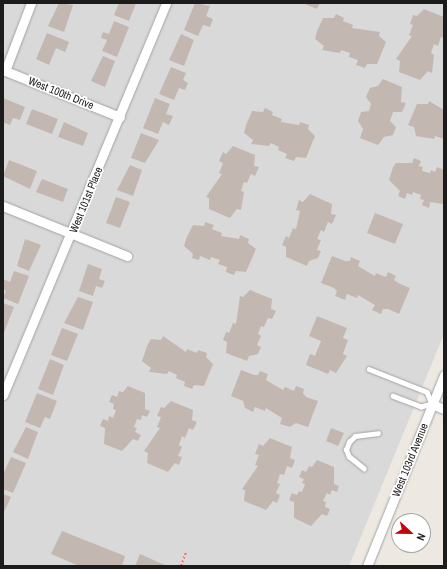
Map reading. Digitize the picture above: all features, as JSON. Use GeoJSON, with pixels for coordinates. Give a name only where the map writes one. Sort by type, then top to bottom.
{"type":"FeatureCollection","features":[{"type":"Feature","properties":{"kind":"street"},"geometry":{"type":"LineString","coordinates":[[4,70],[31,3]]}},
{"type":"Feature","properties":{"kind":"street","name":"West 101st Place"},"geometry":{"type":"LineString","coordinates":[[3,395],[72,233],[166,3]]}},
{"type":"Feature","properties":{"kind":"street","name":"West 100th Drive"},"geometry":{"type":"LineString","coordinates":[[4,70],[120,117]]}},
{"type":"Feature","properties":{"kind":"street"},"geometry":{"type":"LineString","coordinates":[[3,206],[127,256]]}},
{"type":"Feature","properties":{"kind":"street","name":"West 103rd Avenue"},"geometry":{"type":"LineString","coordinates":[[367,566],[444,376]]}},
{"type":"Feature","properties":{"kind":"street"},"geometry":{"type":"LineString","coordinates":[[432,404],[444,409]]}},
{"type":"Feature","properties":{"kind":"lane"},"geometry":{"type":"LineString","coordinates":[[369,369],[427,392],[432,404],[421,407],[393,396]]}},
{"type":"Feature","properties":{"kind":"lane"},"geometry":{"type":"LineString","coordinates":[[364,469],[349,458],[346,450],[349,442],[354,436],[378,433]]}},
{"type":"Feature","properties":{"kind":"path"},"geometry":{"type":"LineString","coordinates":[[181,566],[186,552]]}},
{"type":"Feature","properties":{"kind":"shaded area"},"geometry":{"type":"Polygon","coordinates":[[[3,3],[444,3],[444,334],[349,566],[3,566],[3,3]]]}},
{"type":"Feature","properties":{"kind":"building"},"geometry":{"type":"Polygon","coordinates":[[[59,3],[73,5],[64,32],[48,26],[59,3]]]}},
{"type":"Feature","properties":{"kind":"building"},"geometry":{"type":"Polygon","coordinates":[[[119,3],[136,3],[129,21],[114,15],[119,3]]]}},
{"type":"Feature","properties":{"kind":"building"},"geometry":{"type":"Polygon","coordinates":[[[195,3],[210,6],[206,16],[213,19],[210,27],[203,25],[198,36],[184,30],[195,3]]]}},
{"type":"Feature","properties":{"kind":"building"},"geometry":{"type":"Polygon","coordinates":[[[302,3],[320,3],[317,9],[302,3]]]}},
{"type":"Feature","properties":{"kind":"building"},"geometry":{"type":"Polygon","coordinates":[[[424,9],[444,17],[444,38],[441,37],[438,46],[434,44],[431,53],[434,55],[432,73],[428,71],[420,80],[399,72],[400,61],[396,59],[412,36],[409,35],[413,25],[410,24],[413,15],[417,16],[424,9]]]}},
{"type":"Feature","properties":{"kind":"building"},"geometry":{"type":"Polygon","coordinates":[[[336,14],[344,18],[343,21],[353,25],[352,28],[380,32],[379,36],[386,42],[377,64],[367,64],[365,68],[356,65],[358,60],[349,57],[350,53],[341,50],[340,53],[322,50],[324,46],[315,39],[317,31],[323,18],[334,18],[336,14]]]}},
{"type":"Feature","properties":{"kind":"building"},"geometry":{"type":"Polygon","coordinates":[[[114,21],[129,27],[117,57],[102,51],[107,40],[101,38],[103,32],[109,34],[114,21]]]}},
{"type":"Feature","properties":{"kind":"building"},"geometry":{"type":"Polygon","coordinates":[[[47,33],[69,42],[65,52],[56,48],[49,65],[36,59],[47,33]]]}},
{"type":"Feature","properties":{"kind":"building"},"geometry":{"type":"Polygon","coordinates":[[[181,34],[194,40],[184,66],[169,60],[181,34]]]}},
{"type":"Feature","properties":{"kind":"building"},"geometry":{"type":"Polygon","coordinates":[[[103,56],[115,61],[105,87],[91,81],[103,56]]]}},
{"type":"Feature","properties":{"kind":"building"},"geometry":{"type":"Polygon","coordinates":[[[171,67],[186,73],[183,80],[188,83],[185,90],[179,88],[174,100],[159,94],[171,67]]]}},
{"type":"Feature","properties":{"kind":"building"},"geometry":{"type":"Polygon","coordinates":[[[383,79],[402,87],[401,102],[406,103],[402,112],[393,112],[390,121],[396,127],[393,135],[384,137],[378,145],[360,138],[363,129],[358,121],[361,112],[369,111],[371,104],[366,97],[370,88],[378,86],[383,79]]]}},
{"type":"Feature","properties":{"kind":"building"},"geometry":{"type":"Polygon","coordinates":[[[3,98],[25,107],[20,120],[13,118],[10,125],[3,122],[3,98]]]}},
{"type":"Feature","properties":{"kind":"building"},"geometry":{"type":"Polygon","coordinates":[[[155,98],[170,104],[166,114],[173,116],[169,125],[163,122],[158,134],[143,128],[155,98]]]}},
{"type":"Feature","properties":{"kind":"building"},"geometry":{"type":"Polygon","coordinates":[[[429,101],[444,110],[444,139],[435,136],[434,139],[416,136],[414,127],[408,125],[417,104],[428,104],[429,101]]]}},
{"type":"Feature","properties":{"kind":"building"},"geometry":{"type":"Polygon","coordinates":[[[265,108],[273,112],[272,115],[282,119],[281,122],[299,125],[300,122],[309,125],[308,129],[315,136],[306,158],[296,157],[294,161],[285,158],[287,154],[278,150],[279,147],[271,143],[269,146],[251,144],[253,140],[244,133],[246,125],[252,111],[263,112],[265,108]]]}},
{"type":"Feature","properties":{"kind":"building"},"geometry":{"type":"Polygon","coordinates":[[[32,109],[58,119],[52,134],[26,124],[32,109]]]}},
{"type":"Feature","properties":{"kind":"building"},"geometry":{"type":"Polygon","coordinates":[[[64,122],[88,133],[83,146],[58,137],[64,122]]]}},
{"type":"Feature","properties":{"kind":"building"},"geometry":{"type":"Polygon","coordinates":[[[141,133],[159,140],[145,163],[131,158],[141,133]]]}},
{"type":"Feature","properties":{"kind":"building"},"geometry":{"type":"Polygon","coordinates":[[[233,146],[255,155],[254,166],[259,167],[255,176],[251,174],[247,183],[244,182],[241,191],[244,192],[241,210],[237,209],[230,218],[209,209],[209,198],[206,197],[222,174],[219,173],[223,163],[219,161],[223,152],[226,154],[233,146]]]}},
{"type":"Feature","properties":{"kind":"building"},"geometry":{"type":"Polygon","coordinates":[[[414,158],[421,161],[419,166],[423,167],[422,171],[430,173],[431,170],[435,172],[437,167],[444,170],[443,204],[430,202],[429,208],[422,205],[424,200],[420,199],[421,195],[413,192],[412,195],[407,193],[405,199],[398,196],[400,191],[389,180],[393,167],[396,163],[412,163],[414,158]]]}},
{"type":"Feature","properties":{"kind":"building"},"geometry":{"type":"Polygon","coordinates":[[[9,160],[37,171],[30,189],[3,176],[9,160]]]}},
{"type":"Feature","properties":{"kind":"building"},"geometry":{"type":"Polygon","coordinates":[[[130,165],[142,170],[133,196],[117,190],[130,165]]]}},
{"type":"Feature","properties":{"kind":"building"},"geometry":{"type":"Polygon","coordinates":[[[42,179],[68,189],[63,202],[36,192],[42,179]]]}},
{"type":"Feature","properties":{"kind":"building"},"geometry":{"type":"Polygon","coordinates":[[[310,194],[332,204],[331,214],[336,215],[332,224],[328,222],[324,232],[321,230],[317,239],[321,240],[317,250],[321,251],[318,258],[309,261],[307,266],[286,257],[286,247],[282,245],[286,236],[289,238],[293,228],[296,229],[300,211],[296,210],[299,200],[303,202],[310,194]]]}},
{"type":"Feature","properties":{"kind":"building"},"geometry":{"type":"Polygon","coordinates":[[[116,197],[130,202],[120,228],[106,223],[116,197]]]}},
{"type":"Feature","properties":{"kind":"building"},"geometry":{"type":"Polygon","coordinates":[[[375,213],[403,224],[395,244],[367,233],[375,213]]]}},
{"type":"Feature","properties":{"kind":"building"},"geometry":{"type":"Polygon","coordinates":[[[205,222],[214,225],[212,229],[222,233],[221,236],[239,239],[240,235],[249,239],[248,243],[256,249],[246,272],[236,271],[234,275],[226,272],[227,267],[218,264],[220,260],[211,257],[210,260],[200,256],[199,260],[192,258],[193,254],[184,246],[186,239],[193,225],[204,226],[205,222]]]}},
{"type":"Feature","properties":{"kind":"building"},"geometry":{"type":"Polygon","coordinates":[[[25,239],[41,245],[29,271],[17,266],[25,239]]]}},
{"type":"Feature","properties":{"kind":"building"},"geometry":{"type":"Polygon","coordinates":[[[332,256],[345,261],[350,261],[351,257],[360,261],[358,266],[375,276],[376,273],[386,277],[388,272],[396,276],[394,280],[398,283],[410,288],[399,314],[388,309],[383,309],[381,314],[372,310],[375,305],[358,295],[357,298],[347,294],[345,300],[335,296],[337,291],[334,288],[321,283],[332,256]]]}},
{"type":"Feature","properties":{"kind":"building"},"geometry":{"type":"Polygon","coordinates":[[[88,264],[102,269],[99,279],[105,281],[102,288],[96,286],[93,296],[79,291],[88,264]]]}},
{"type":"Feature","properties":{"kind":"building"},"geometry":{"type":"Polygon","coordinates":[[[14,271],[29,276],[18,304],[3,298],[6,291],[3,289],[3,279],[10,282],[14,271]]]}},
{"type":"Feature","properties":{"kind":"building"},"geometry":{"type":"Polygon","coordinates":[[[250,290],[272,299],[271,309],[276,311],[272,319],[268,318],[264,327],[261,326],[258,334],[261,336],[257,345],[261,347],[258,354],[249,356],[247,361],[226,353],[227,342],[223,340],[226,332],[229,333],[233,323],[236,324],[240,296],[243,297],[250,290]]]}},
{"type":"Feature","properties":{"kind":"building"},"geometry":{"type":"Polygon","coordinates":[[[78,297],[93,302],[83,330],[64,323],[78,297]]]}},
{"type":"Feature","properties":{"kind":"building"},"geometry":{"type":"Polygon","coordinates":[[[3,303],[14,307],[3,335],[3,303]]]}},
{"type":"Feature","properties":{"kind":"building"},"geometry":{"type":"Polygon","coordinates":[[[317,316],[347,328],[343,338],[348,340],[343,354],[347,356],[336,373],[330,370],[328,374],[306,365],[310,354],[315,356],[321,341],[309,336],[317,316]]]}},
{"type":"Feature","properties":{"kind":"building"},"geometry":{"type":"Polygon","coordinates":[[[62,328],[78,334],[67,361],[51,355],[62,328]]]}},
{"type":"Feature","properties":{"kind":"building"},"geometry":{"type":"Polygon","coordinates":[[[163,336],[186,352],[187,349],[197,353],[198,350],[207,353],[206,357],[213,364],[204,386],[194,385],[192,389],[184,386],[185,382],[176,378],[177,375],[169,371],[167,374],[149,372],[151,368],[142,361],[147,346],[151,339],[161,340],[163,336]]]}},
{"type":"Feature","properties":{"kind":"building"},"geometry":{"type":"Polygon","coordinates":[[[50,359],[64,365],[53,395],[38,389],[50,359]]]}},
{"type":"Feature","properties":{"kind":"building"},"geometry":{"type":"Polygon","coordinates":[[[241,370],[254,375],[258,375],[260,371],[268,374],[266,380],[283,390],[285,387],[294,391],[296,386],[304,389],[303,393],[306,397],[318,401],[308,427],[296,423],[290,427],[280,424],[282,418],[266,408],[265,411],[255,407],[253,412],[245,408],[243,401],[231,396],[241,370]]]}},
{"type":"Feature","properties":{"kind":"building"},"geometry":{"type":"Polygon","coordinates":[[[128,386],[145,393],[145,409],[150,411],[147,417],[142,415],[141,420],[137,419],[134,427],[137,428],[135,432],[141,435],[138,441],[133,439],[122,451],[104,444],[105,428],[100,426],[103,419],[108,421],[109,416],[113,418],[116,410],[113,409],[114,404],[109,402],[112,395],[117,397],[119,391],[123,392],[128,386]]]}},
{"type":"Feature","properties":{"kind":"building"},"geometry":{"type":"Polygon","coordinates":[[[37,393],[57,401],[50,419],[45,417],[40,428],[25,422],[37,393]]]}},
{"type":"Feature","properties":{"kind":"building"},"geometry":{"type":"Polygon","coordinates":[[[171,401],[193,410],[192,420],[197,422],[193,430],[189,428],[185,438],[182,436],[179,445],[182,447],[178,456],[182,457],[179,465],[175,463],[168,472],[147,463],[148,453],[144,451],[160,428],[157,427],[161,417],[157,416],[161,407],[164,408],[171,401]]]}},
{"type":"Feature","properties":{"kind":"building"},"geometry":{"type":"Polygon","coordinates":[[[26,427],[38,432],[28,459],[13,452],[26,427]]]}},
{"type":"Feature","properties":{"kind":"building"},"geometry":{"type":"Polygon","coordinates":[[[331,428],[344,433],[338,446],[326,441],[331,428]]]}},
{"type":"Feature","properties":{"kind":"building"},"geometry":{"type":"Polygon","coordinates":[[[270,438],[292,447],[290,458],[295,460],[292,468],[287,466],[284,475],[280,474],[277,483],[280,484],[276,493],[280,495],[277,503],[273,501],[266,510],[244,501],[245,490],[242,489],[258,466],[255,465],[259,455],[255,454],[259,444],[263,446],[270,438]]]}},
{"type":"Feature","properties":{"kind":"building"},"geometry":{"type":"Polygon","coordinates":[[[11,457],[26,463],[13,493],[3,489],[3,475],[11,457]]]}},
{"type":"Feature","properties":{"kind":"building"},"geometry":{"type":"Polygon","coordinates":[[[317,460],[334,467],[334,484],[339,486],[337,492],[332,490],[330,495],[327,493],[323,501],[326,502],[325,507],[330,509],[327,516],[322,514],[311,526],[294,518],[294,502],[289,500],[292,493],[297,495],[299,491],[302,492],[305,484],[302,483],[304,479],[299,477],[302,470],[306,472],[309,466],[312,467],[317,460]]]}},
{"type":"Feature","properties":{"kind":"building"},"geometry":{"type":"Polygon","coordinates":[[[3,494],[11,497],[3,514],[3,494]]]}},
{"type":"Feature","properties":{"kind":"building"},"geometry":{"type":"Polygon","coordinates":[[[62,531],[125,556],[122,566],[79,566],[51,554],[62,531]]]}},
{"type":"Feature","properties":{"kind":"building"},"geometry":{"type":"Polygon","coordinates":[[[140,554],[167,566],[135,566],[140,554]]]}}]}
